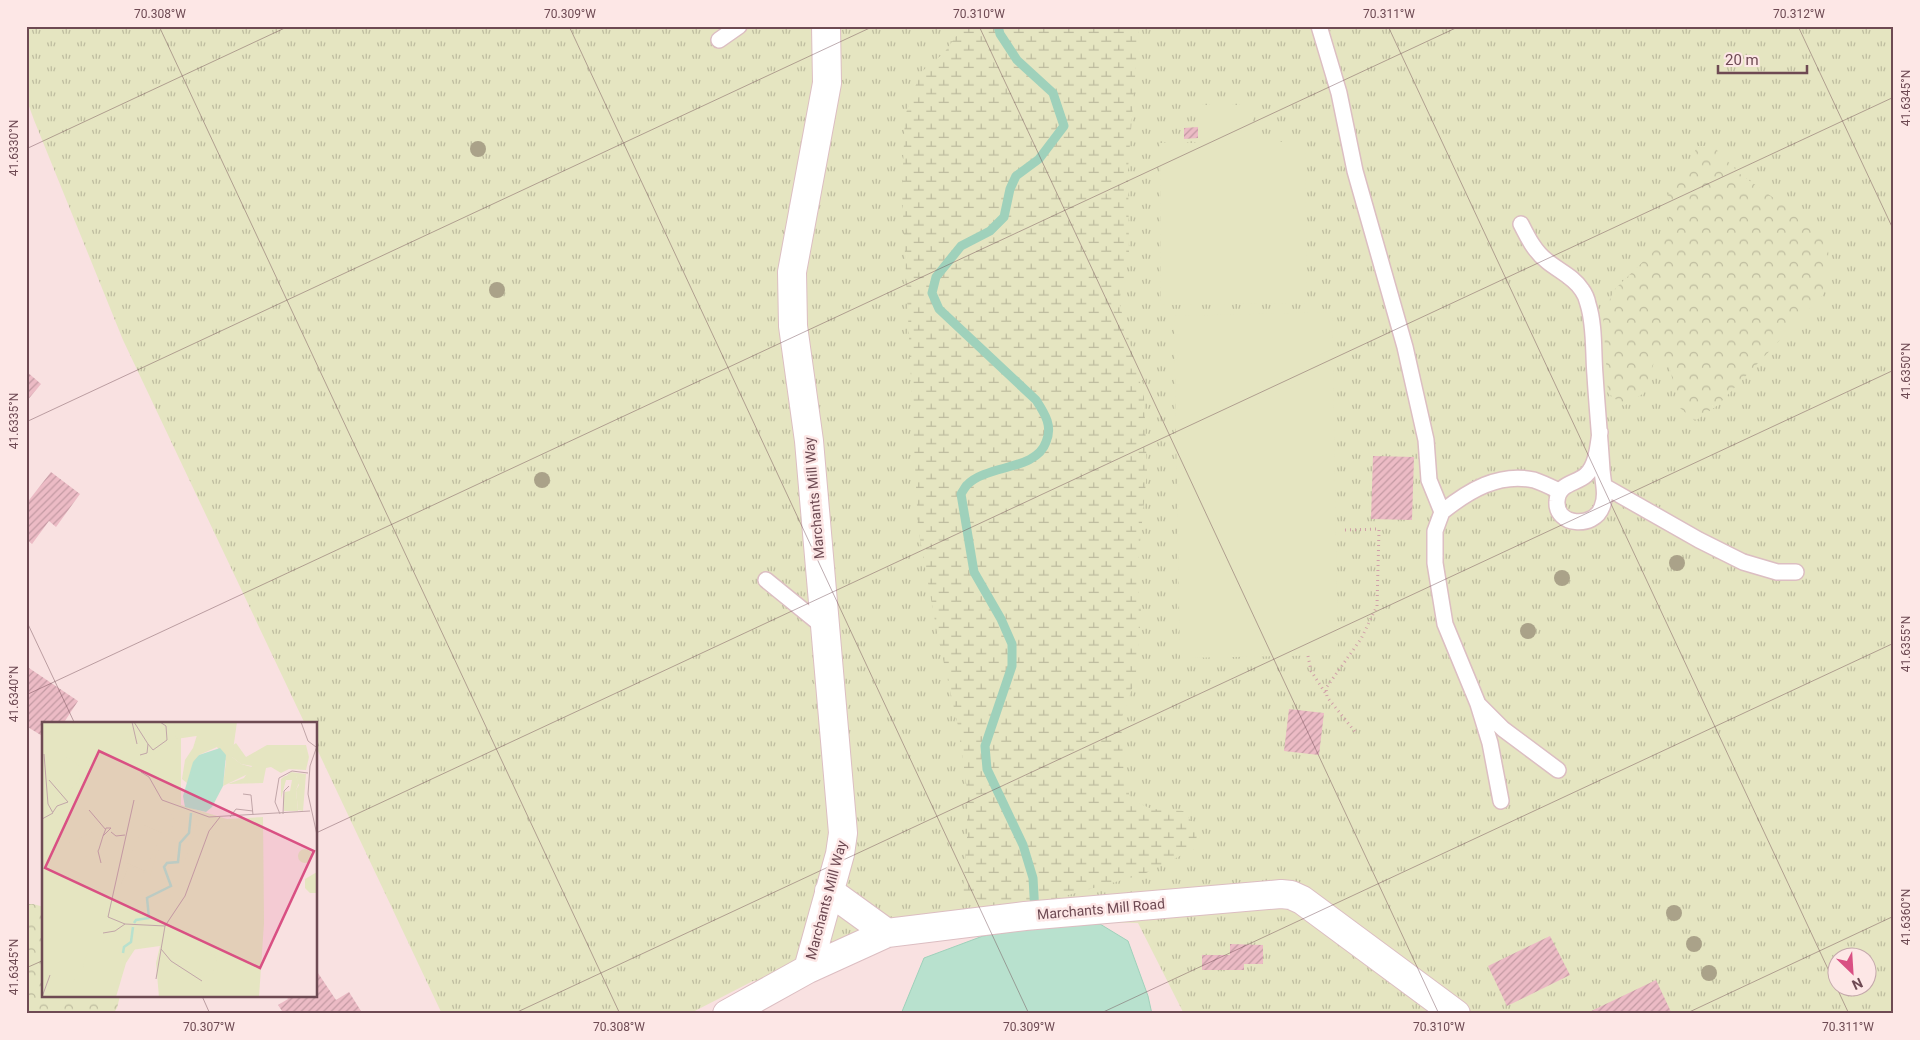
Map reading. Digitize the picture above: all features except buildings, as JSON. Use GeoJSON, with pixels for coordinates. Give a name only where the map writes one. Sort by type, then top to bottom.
{"type":"FeatureCollection","features":[{"type":"Feature","properties":{"kind":"street","name":"Marchants Mill Way"},"geometry":{"type":"LineString","coordinates":[[808,969],[840,854],[843,833],[809,440],[793,326],[792,272],[827,83],[826,26]]}},
{"type":"Feature","properties":{"kind":"street"},"geometry":{"type":"LineString","coordinates":[[829,891],[887,933]]}},
{"type":"Feature","properties":{"kind":"street","name":"Marchants Mill Road"},"geometry":{"type":"LineString","coordinates":[[735,1012],[808,969],[887,933],[1053,913],[1281,894],[1291,895],[1302,900],[1456,1014]]}},
{"type":"Feature","properties":{"kind":"lane"},"geometry":{"type":"LineString","coordinates":[[719,40],[740,26]]}},
{"type":"Feature","properties":{"kind":"lane"},"geometry":{"type":"LineString","coordinates":[[1319,26],[1339,92],[1355,171],[1405,347],[1426,440],[1429,480],[1442,512]]}},
{"type":"Feature","properties":{"kind":"lane"},"geometry":{"type":"LineString","coordinates":[[1521,224],[1540,255],[1572,278],[1582,289],[1588,303],[1592,323],[1605,497],[1602,509],[1594,518],[1582,522],[1570,521],[1561,514],[1557,500],[1559,490],[1586,475],[1594,462],[1600,432]]}},
{"type":"Feature","properties":{"kind":"lane"},"geometry":{"type":"LineString","coordinates":[[1501,801],[1490,743],[1478,704],[1445,624],[1435,563],[1435,531],[1442,512],[1470,491],[1488,483],[1520,478],[1535,480],[1559,490]]}},
{"type":"Feature","properties":{"kind":"lane"},"geometry":{"type":"LineString","coordinates":[[1604,486],[1699,540],[1743,562],[1776,572],[1796,572]]}},
{"type":"Feature","properties":{"kind":"lane"},"geometry":{"type":"LineString","coordinates":[[766,580],[825,628]]}},
{"type":"Feature","properties":{"kind":"lane"},"geometry":{"type":"LineString","coordinates":[[1478,704],[1503,729],[1558,770]]}},
{"type":"Feature","properties":{"kind":"path"},"geometry":{"type":"LineString","coordinates":[[1328,697],[1326,688],[1361,639],[1377,606],[1379,529],[1345,530]]}},
{"type":"Feature","properties":{"kind":"path"},"geometry":{"type":"LineString","coordinates":[[1308,656],[1311,671],[1328,697],[1356,733]]}},
{"type":"Feature","properties":{"kind":"green space"},"geometry":{"type":"Polygon","coordinates":[[[26,26],[1894,26],[1894,1014],[1184,1014],[1138,923],[1050,921],[903,938],[821,973],[753,981],[689,1014],[442,1014],[318,751],[318,722],[304,722],[123,340],[26,98],[26,26]]]}},
{"type":"Feature","properties":{"kind":"green space"},"geometry":{"type":"Polygon","coordinates":[[[963,26],[1139,26],[1128,169],[1129,253],[1119,302],[1144,397],[1147,471],[1137,574],[1141,611],[1136,677],[1121,720],[1124,779],[1131,800],[1152,809],[1183,811],[1197,828],[1196,848],[1144,874],[1047,901],[996,908],[963,892],[967,839],[967,789],[958,726],[937,632],[918,528],[902,191],[905,116],[920,73],[944,53],[963,26]]]}},
{"type":"Feature","properties":{"kind":"green space"},"geometry":{"type":"Polygon","coordinates":[[[1198,105],[1252,105],[1252,142],[1305,142],[1307,303],[1161,305],[1160,143],[1198,143],[1198,105]]]}},
{"type":"Feature","properties":{"kind":"green space"},"geometry":{"type":"Polygon","coordinates":[[[1698,146],[1713,146],[1740,174],[1824,234],[1830,260],[1822,296],[1718,405],[1695,421],[1680,408],[1669,366],[1655,359],[1644,393],[1624,406],[1608,393],[1603,315],[1614,290],[1662,243],[1669,221],[1668,195],[1698,146]]]}},
{"type":"Feature","properties":{"kind":"green space"},"geometry":{"type":"Polygon","coordinates":[[[1332,312],[1338,655],[1180,658],[1174,316],[1332,312]]]}},
{"type":"Feature","properties":{"kind":"green space"},"geometry":{"type":"Polygon","coordinates":[[[26,904],[33,904],[42,906],[42,998],[120,998],[113,1014],[26,1014],[26,904]]]}},
{"type":"Feature","properties":{"kind":"shaded area"},"geometry":{"type":"Polygon","coordinates":[[[1100,924],[1128,941],[1148,996],[1152,1014],[901,1014],[924,958],[983,936],[1037,928],[1100,924]]]}},
{"type":"Feature","properties":{"kind":"waterway"},"geometry":{"type":"LineString","coordinates":[[998,26],[1000,34],[1017,60],[1053,93],[1064,126],[1039,159],[1016,176],[1010,189],[1004,217],[990,231],[961,246],[936,277],[932,293],[939,309],[1036,400],[1045,415],[1049,431],[1041,451],[1032,458],[976,478],[967,485],[961,494],[974,572],[1001,619],[1012,644],[1012,666],[985,746],[987,769],[1023,845],[1033,878],[1035,913]]}}]}
